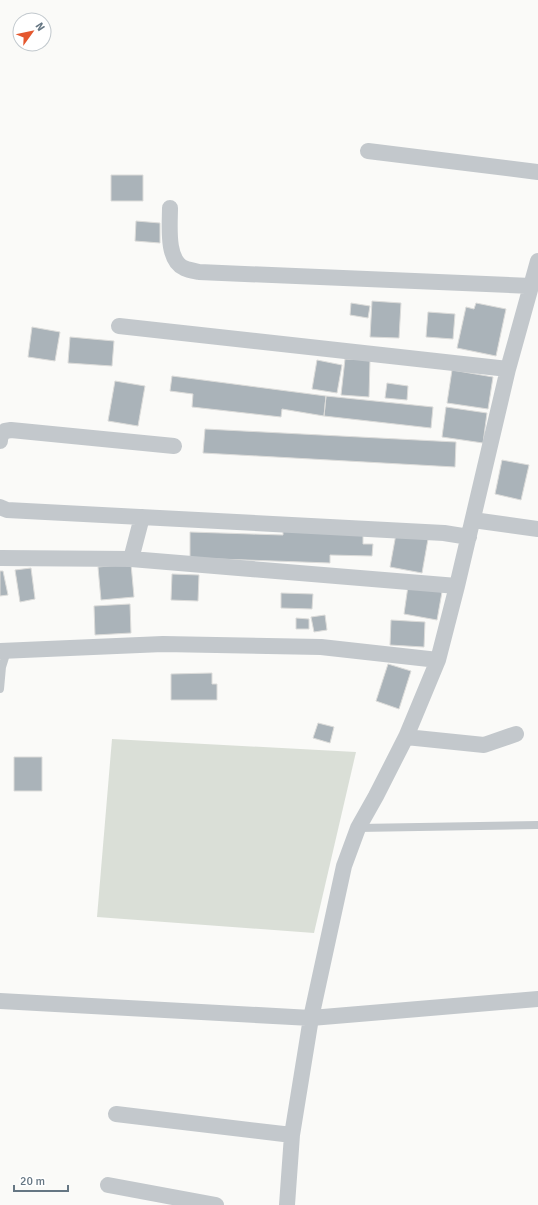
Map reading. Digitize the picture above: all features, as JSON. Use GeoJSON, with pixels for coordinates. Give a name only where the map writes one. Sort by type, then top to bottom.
{"type":"FeatureCollection","features":[{"type":"Feature","properties":{"kind":"street"},"geometry":{"type":"LineString","coordinates":[[368,151],[538,172]]}},
{"type":"Feature","properties":{"kind":"street"},"geometry":{"type":"LineString","coordinates":[[170,208],[171,250],[176,262],[184,268],[199,272],[531,286]]}},
{"type":"Feature","properties":{"kind":"street"},"geometry":{"type":"LineString","coordinates":[[287,1205],[292,1135],[311,1018],[344,866],[358,828],[406,737],[438,660],[469,537],[508,369],[538,261]]}},
{"type":"Feature","properties":{"kind":"street"},"geometry":{"type":"LineString","coordinates":[[119,326],[508,369]]}},
{"type":"Feature","properties":{"kind":"street"},"geometry":{"type":"LineString","coordinates":[[0,441],[0,437],[5,431],[11,430],[174,446]]}},
{"type":"Feature","properties":{"kind":"street"},"geometry":{"type":"LineString","coordinates":[[0,507],[7,510],[444,533],[469,537]]}},
{"type":"Feature","properties":{"kind":"street"},"geometry":{"type":"LineString","coordinates":[[131,559],[142,517]]}},
{"type":"Feature","properties":{"kind":"street"},"geometry":{"type":"LineString","coordinates":[[473,520],[538,529]]}},
{"type":"Feature","properties":{"kind":"street"},"geometry":{"type":"LineString","coordinates":[[0,558],[131,559],[457,586]]}},
{"type":"Feature","properties":{"kind":"street"},"geometry":{"type":"LineString","coordinates":[[4,651],[163,644],[321,647],[438,660]]}},
{"type":"Feature","properties":{"kind":"street"},"geometry":{"type":"LineString","coordinates":[[406,737],[484,745],[516,734]]}},
{"type":"Feature","properties":{"kind":"street"},"geometry":{"type":"LineString","coordinates":[[0,1001],[311,1018],[538,999]]}},
{"type":"Feature","properties":{"kind":"street"},"geometry":{"type":"LineString","coordinates":[[116,1114],[292,1135]]}},
{"type":"Feature","properties":{"kind":"street"},"geometry":{"type":"LineString","coordinates":[[108,1184],[216,1205]]}},
{"type":"Feature","properties":{"kind":"lane"},"geometry":{"type":"LineString","coordinates":[[0,689],[4,651]]}},
{"type":"Feature","properties":{"kind":"lane"},"geometry":{"type":"LineString","coordinates":[[358,828],[538,825]]}},
{"type":"Feature","properties":{"kind":"shaded area"},"geometry":{"type":"Polygon","coordinates":[[[112,739],[356,752],[314,933],[97,917],[112,739]]]}},
{"type":"Feature","properties":{"kind":"building"},"geometry":{"type":"Polygon","coordinates":[[[111,175],[143,175],[143,201],[111,201],[111,175]]]}},
{"type":"Feature","properties":{"kind":"building"},"geometry":{"type":"Polygon","coordinates":[[[136,221],[160,223],[160,243],[135,241],[136,221]]]}},
{"type":"Feature","properties":{"kind":"building"},"geometry":{"type":"Polygon","coordinates":[[[372,301],[401,303],[399,338],[370,337],[372,301]]]}},
{"type":"Feature","properties":{"kind":"building"},"geometry":{"type":"Polygon","coordinates":[[[351,303],[370,306],[368,318],[350,315],[351,303]]]}},
{"type":"Feature","properties":{"kind":"building"},"geometry":{"type":"Polygon","coordinates":[[[476,303],[506,309],[496,356],[457,348],[466,307],[474,309],[476,303]]]}},
{"type":"Feature","properties":{"kind":"building"},"geometry":{"type":"Polygon","coordinates":[[[428,312],[455,314],[453,339],[426,337],[428,312]]]}},
{"type":"Feature","properties":{"kind":"building"},"geometry":{"type":"Polygon","coordinates":[[[32,327],[60,332],[55,361],[28,357],[32,327]]]}},
{"type":"Feature","properties":{"kind":"building"},"geometry":{"type":"Polygon","coordinates":[[[70,337],[114,341],[112,366],[68,363],[70,337]]]}},
{"type":"Feature","properties":{"kind":"building"},"geometry":{"type":"Polygon","coordinates":[[[345,359],[370,360],[369,397],[341,395],[345,359]]]}},
{"type":"Feature","properties":{"kind":"building"},"geometry":{"type":"Polygon","coordinates":[[[317,360],[342,365],[337,393],[312,389],[317,360]]]}},
{"type":"Feature","properties":{"kind":"building"},"geometry":{"type":"Polygon","coordinates":[[[452,370],[493,377],[488,409],[447,403],[452,370]]]}},
{"type":"Feature","properties":{"kind":"building"},"geometry":{"type":"Polygon","coordinates":[[[172,376],[326,396],[324,416],[282,409],[281,417],[192,407],[193,394],[170,391],[172,376]]]}},
{"type":"Feature","properties":{"kind":"building"},"geometry":{"type":"Polygon","coordinates":[[[115,381],[145,386],[138,426],[108,421],[115,381]]]}},
{"type":"Feature","properties":{"kind":"building"},"geometry":{"type":"Polygon","coordinates":[[[387,383],[408,386],[407,400],[385,398],[387,383]]]}},
{"type":"Feature","properties":{"kind":"building"},"geometry":{"type":"Polygon","coordinates":[[[326,396],[433,407],[431,428],[324,416],[326,396]]]}},
{"type":"Feature","properties":{"kind":"building"},"geometry":{"type":"Polygon","coordinates":[[[446,407],[487,413],[483,443],[442,437],[446,407]]]}},
{"type":"Feature","properties":{"kind":"building"},"geometry":{"type":"Polygon","coordinates":[[[205,429],[456,442],[455,467],[203,453],[205,429]]]}},
{"type":"Feature","properties":{"kind":"building"},"geometry":{"type":"Polygon","coordinates":[[[502,460],[529,465],[521,500],[495,494],[502,460]]]}},
{"type":"Feature","properties":{"kind":"building"},"geometry":{"type":"Polygon","coordinates":[[[283,528],[363,530],[363,544],[373,544],[372,556],[330,555],[330,563],[190,558],[190,532],[283,535],[283,528]]]}},
{"type":"Feature","properties":{"kind":"building"},"geometry":{"type":"Polygon","coordinates":[[[396,534],[428,539],[422,573],[390,567],[396,534]]]}},
{"type":"Feature","properties":{"kind":"building"},"geometry":{"type":"Polygon","coordinates":[[[131,564],[134,597],[101,600],[98,567],[131,564]]]}},
{"type":"Feature","properties":{"kind":"building"},"geometry":{"type":"Polygon","coordinates":[[[31,568],[35,599],[20,602],[15,570],[31,568]]]}},
{"type":"Feature","properties":{"kind":"building"},"geometry":{"type":"Polygon","coordinates":[[[0,571],[3,571],[8,595],[0,596],[0,571]]]}},
{"type":"Feature","properties":{"kind":"building"},"geometry":{"type":"Polygon","coordinates":[[[172,574],[199,575],[198,601],[171,600],[172,574]]]}},
{"type":"Feature","properties":{"kind":"building"},"geometry":{"type":"Polygon","coordinates":[[[408,586],[442,592],[437,620],[404,614],[408,586]]]}},
{"type":"Feature","properties":{"kind":"building"},"geometry":{"type":"Polygon","coordinates":[[[281,593],[313,594],[312,609],[281,608],[281,593]]]}},
{"type":"Feature","properties":{"kind":"building"},"geometry":{"type":"Polygon","coordinates":[[[130,604],[131,633],[95,635],[94,606],[130,604]]]}},
{"type":"Feature","properties":{"kind":"building"},"geometry":{"type":"Polygon","coordinates":[[[325,615],[327,630],[314,632],[311,617],[325,615]]]}},
{"type":"Feature","properties":{"kind":"building"},"geometry":{"type":"Polygon","coordinates":[[[296,618],[309,619],[309,629],[296,629],[296,618]]]}},
{"type":"Feature","properties":{"kind":"building"},"geometry":{"type":"Polygon","coordinates":[[[391,620],[425,622],[424,647],[390,645],[391,620]]]}},
{"type":"Feature","properties":{"kind":"building"},"geometry":{"type":"Polygon","coordinates":[[[388,664],[411,671],[399,709],[376,701],[388,664]]]}},
{"type":"Feature","properties":{"kind":"building"},"geometry":{"type":"Polygon","coordinates":[[[212,673],[212,684],[217,684],[217,700],[171,700],[171,674],[212,673]]]}},
{"type":"Feature","properties":{"kind":"building"},"geometry":{"type":"Polygon","coordinates":[[[318,723],[334,727],[330,743],[313,738],[318,723]]]}},
{"type":"Feature","properties":{"kind":"building"},"geometry":{"type":"Polygon","coordinates":[[[14,757],[42,757],[42,791],[14,791],[14,757]]]}}]}
